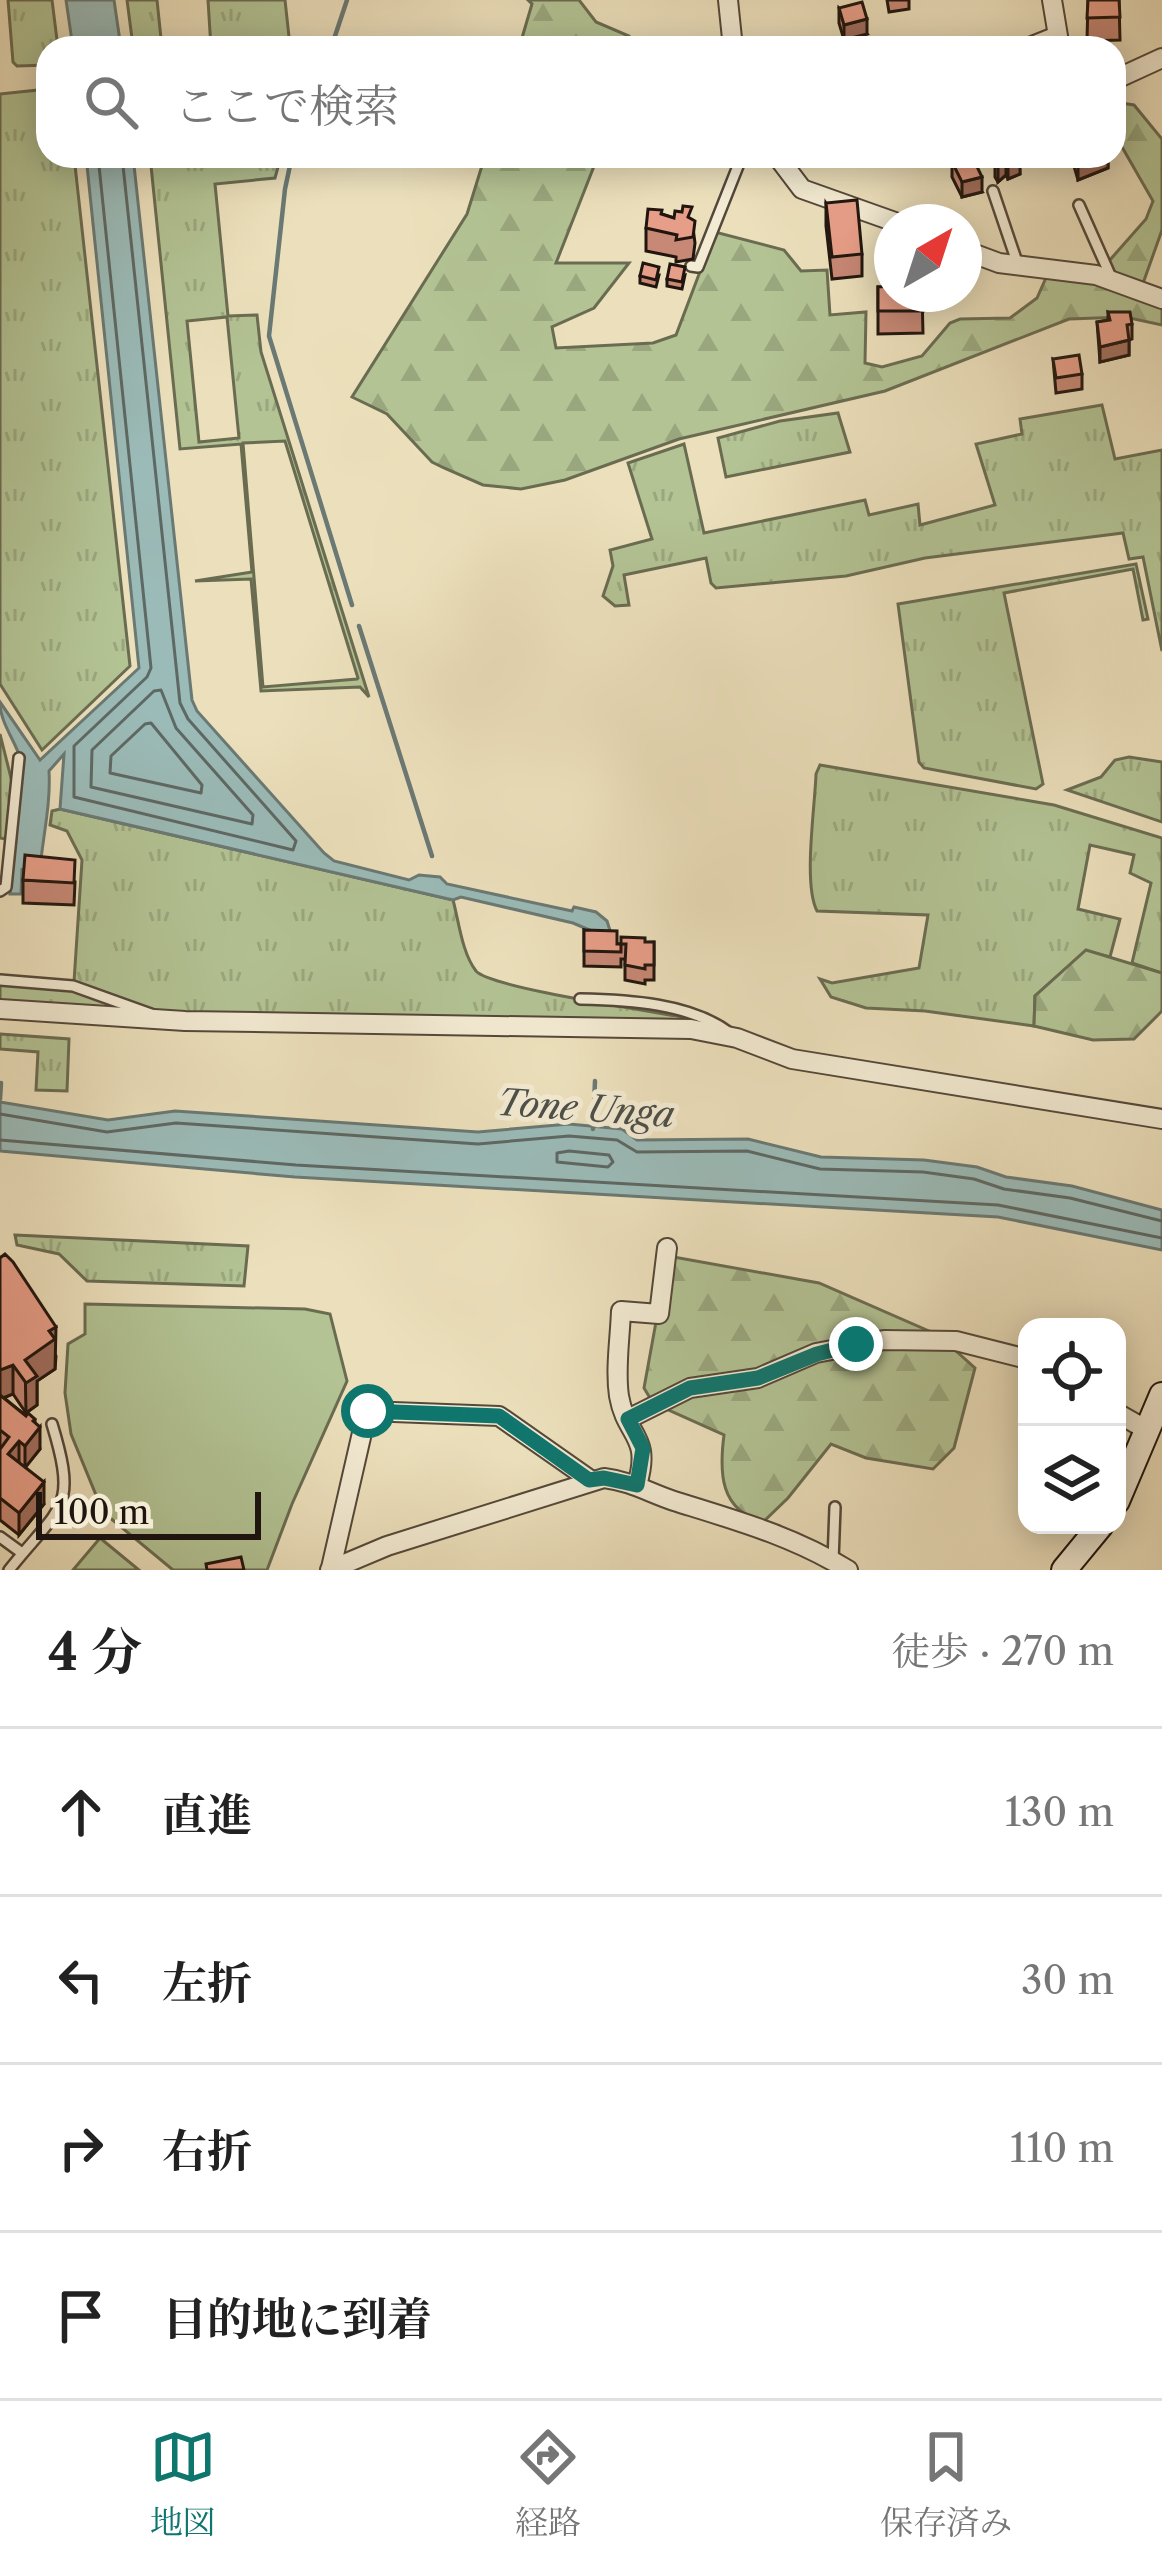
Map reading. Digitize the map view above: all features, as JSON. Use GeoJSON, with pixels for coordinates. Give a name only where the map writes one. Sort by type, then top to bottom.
{"type":"FeatureCollection","features":[{"type":"Feature","properties":{"kind":"street"},"geometry":{"type":"LineString","coordinates":[[728,0],[732,36]]}},
{"type":"Feature","properties":{"kind":"street"},"geometry":{"type":"LineString","coordinates":[[1052,0],[1058,36]]}},
{"type":"Feature","properties":{"kind":"street"},"geometry":{"type":"LineString","coordinates":[[1126,74],[1162,58]]}},
{"type":"Feature","properties":{"kind":"street"},"geometry":{"type":"LineString","coordinates":[[786,168],[802,189],[874,215]]}},
{"type":"Feature","properties":{"kind":"street"},"geometry":{"type":"LineString","coordinates":[[982,257],[1096,275],[1162,299]]}},
{"type":"Feature","properties":{"kind":"street"},"geometry":{"type":"LineString","coordinates":[[0,1009],[159,1020],[692,1030],[737,1038],[792,1059],[1162,1119]]}},
{"type":"Feature","properties":{"kind":"street"},"geometry":{"type":"LineString","coordinates":[[637,1485],[643,1448],[620,1405],[618,1384],[621,1311],[659,1314],[667,1248]]}},
{"type":"Feature","properties":{"kind":"street"},"geometry":{"type":"LineString","coordinates":[[628,1419],[690,1388],[758,1378],[856,1344],[956,1341],[1018,1357]]}},
{"type":"Feature","properties":{"kind":"street"},"geometry":{"type":"LineString","coordinates":[[1126,1480],[1162,1395]]}},
{"type":"Feature","properties":{"kind":"street"},"geometry":{"type":"LineString","coordinates":[[330,1569],[368,1411],[499,1416],[589,1480]]}},
{"type":"Feature","properties":{"kind":"street"},"geometry":{"type":"LineString","coordinates":[[1126,1418],[1147,1430]]}},
{"type":"Feature","properties":{"kind":"street"},"geometry":{"type":"LineString","coordinates":[[330,1569],[604,1478],[786,1536],[840,1565]]}},
{"type":"Feature","properties":{"kind":"street"},"geometry":{"type":"LineString","coordinates":[[1064,1570],[1094,1534]]}},
{"type":"Feature","properties":{"kind":"lane"},"geometry":{"type":"LineString","coordinates":[[691,266],[698,267],[737,168]]}},
{"type":"Feature","properties":{"kind":"lane"},"geometry":{"type":"LineString","coordinates":[[993,191],[1018,265]]}},
{"type":"Feature","properties":{"kind":"lane"},"geometry":{"type":"LineString","coordinates":[[1079,205],[1114,282]]}},
{"type":"Feature","properties":{"kind":"lane"},"geometry":{"type":"LineString","coordinates":[[0,891],[6,886],[10,863],[19,758]]}},
{"type":"Feature","properties":{"kind":"lane"},"geometry":{"type":"LineString","coordinates":[[0,980],[73,986],[142,1009],[159,1020]]}},
{"type":"Feature","properties":{"kind":"lane"},"geometry":{"type":"LineString","coordinates":[[580,999],[620,1000],[692,1013],[737,1038]]}},
{"type":"Feature","properties":{"kind":"lane"},"geometry":{"type":"LineString","coordinates":[[8,1570],[60,1507],[67,1490],[52,1424]]}},
{"type":"Feature","properties":{"kind":"lane"},"geometry":{"type":"LineString","coordinates":[[835,1507],[840,1565]]}},
{"type":"Feature","properties":{"kind":"lane"},"geometry":{"type":"LineString","coordinates":[[0,1537],[22,1553]]}},
{"type":"Feature","properties":{"kind":"green space"},"geometry":{"type":"Polygon","coordinates":[[[8,0],[52,0],[56,36],[36,36],[36,65],[13,62],[8,0]]]}},
{"type":"Feature","properties":{"kind":"green space"},"geometry":{"type":"Polygon","coordinates":[[[127,0],[157,0],[161,36],[132,36],[127,0]]]}},
{"type":"Feature","properties":{"kind":"green space"},"geometry":{"type":"Polygon","coordinates":[[[208,0],[285,0],[289,36],[210,36],[208,0]]]}},
{"type":"Feature","properties":{"kind":"green space"},"geometry":{"type":"Polygon","coordinates":[[[528,0],[579,0],[596,22],[629,36],[523,36],[532,4],[528,0]]]}},
{"type":"Feature","properties":{"kind":"green space"},"geometry":{"type":"Polygon","coordinates":[[[36,90],[36,168],[75,168],[130,666],[42,750],[0,684],[0,94],[36,90]]]}},
{"type":"Feature","properties":{"kind":"green space"},"geometry":{"type":"Polygon","coordinates":[[[1126,104],[1134,105],[1162,139],[1162,230],[1141,289],[1115,273],[1109,261],[1146,219],[1153,201],[1126,154],[1126,104]]]}},
{"type":"Feature","properties":{"kind":"green space"},"geometry":{"type":"Polygon","coordinates":[[[151,168],[278,168],[275,178],[215,184],[228,316],[257,315],[261,352],[369,697],[360,687],[261,691],[251,579],[195,581],[252,572],[241,444],[180,449],[151,168]],[[227,317],[187,321],[199,442],[239,438],[227,317]],[[285,441],[243,443],[263,687],[358,678],[285,441]]]}},
{"type":"Feature","properties":{"kind":"green space"},"geometry":{"type":"Polygon","coordinates":[[[481,168],[593,168],[556,263],[629,263],[594,308],[552,327],[556,348],[653,343],[676,335],[715,232],[784,250],[801,271],[827,270],[830,315],[866,312],[865,363],[882,367],[922,356],[950,323],[960,319],[1010,318],[1037,298],[1049,271],[1162,302],[1162,325],[1125,317],[1069,319],[885,391],[679,439],[565,480],[521,489],[483,485],[432,462],[387,414],[352,397],[467,214],[481,168]]]}},
{"type":"Feature","properties":{"kind":"green space"},"geometry":{"type":"Polygon","coordinates":[[[1102,405],[1115,459],[1162,450],[1162,651],[1143,557],[1129,559],[1123,533],[925,558],[846,576],[716,588],[706,558],[624,575],[629,605],[615,606],[603,596],[613,566],[610,550],[652,539],[628,463],[684,444],[704,533],[865,500],[869,515],[918,504],[920,525],[995,505],[976,444],[1022,434],[1020,419],[1102,405]]]}},
{"type":"Feature","properties":{"kind":"green space"},"geometry":{"type":"Polygon","coordinates":[[[838,413],[850,452],[726,477],[718,438],[780,421],[838,413]]]}},
{"type":"Feature","properties":{"kind":"green space"},"geometry":{"type":"Polygon","coordinates":[[[1136,564],[1148,619],[1143,620],[1133,569],[1004,593],[1043,784],[1036,789],[924,768],[919,762],[898,604],[1136,564]]]}},
{"type":"Feature","properties":{"kind":"green space"},"geometry":{"type":"Polygon","coordinates":[[[0,734],[12,782],[6,839],[0,838],[0,734]]]}},
{"type":"Feature","properties":{"kind":"green space"},"geometry":{"type":"Polygon","coordinates":[[[1115,760],[1162,762],[1162,822],[1067,790],[1101,777],[1115,760]]]}},
{"type":"Feature","properties":{"kind":"green space"},"geometry":{"type":"Polygon","coordinates":[[[820,765],[1054,805],[1162,838],[1162,973],[1132,963],[1151,883],[1130,873],[1134,855],[1090,845],[1078,909],[1120,919],[1110,957],[1086,951],[1035,996],[1034,1026],[866,1008],[831,997],[820,979],[832,983],[919,968],[928,915],[817,911],[810,864],[820,765]]]}},
{"type":"Feature","properties":{"kind":"green space"},"geometry":{"type":"Polygon","coordinates":[[[60,809],[453,900],[467,955],[476,971],[489,978],[710,1022],[163,1014],[74,982],[82,860],[67,831],[50,825],[52,811],[60,809]]]}},
{"type":"Feature","properties":{"kind":"green space"},"geometry":{"type":"Polygon","coordinates":[[[1086,950],[1162,973],[1162,1011],[1134,1039],[1093,1040],[1034,1026],[1035,996],[1086,950]]]}},
{"type":"Feature","properties":{"kind":"green space"},"geometry":{"type":"Polygon","coordinates":[[[0,986],[77,990],[142,1012],[0,1005],[0,986]]]}},
{"type":"Feature","properties":{"kind":"green space"},"geometry":{"type":"Polygon","coordinates":[[[0,1034],[69,1039],[67,1091],[36,1090],[38,1052],[0,1049],[0,1034]]]}},
{"type":"Feature","properties":{"kind":"green space"},"geometry":{"type":"Polygon","coordinates":[[[15,1235],[248,1246],[244,1286],[87,1281],[59,1254],[17,1245],[15,1235]]]}},
{"type":"Feature","properties":{"kind":"green space"},"geometry":{"type":"Polygon","coordinates":[[[668,1256],[819,1283],[938,1335],[975,1368],[954,1448],[933,1469],[866,1458],[831,1444],[763,1522],[738,1509],[723,1476],[724,1435],[653,1403],[644,1388],[668,1256]]]}},
{"type":"Feature","properties":{"kind":"green space"},"geometry":{"type":"Polygon","coordinates":[[[85,1304],[305,1309],[330,1314],[347,1381],[267,1570],[173,1570],[103,1512],[71,1434],[65,1393],[68,1344],[85,1334],[85,1304]]]}},
{"type":"Feature","properties":{"kind":"green space"},"geometry":{"type":"Polygon","coordinates":[[[100,1538],[139,1570],[73,1570],[100,1538]]]}},
{"type":"Feature","properties":{"kind":"water"},"geometry":{"type":"Polygon","coordinates":[[[66,0],[114,0],[119,36],[71,36],[66,0]]]}},
{"type":"Feature","properties":{"kind":"water"},"geometry":{"type":"Polygon","coordinates":[[[87,168],[134,168],[192,700],[197,711],[334,861],[409,880],[419,875],[440,877],[447,884],[596,912],[607,921],[613,940],[573,923],[60,809],[64,754],[49,771],[39,878],[24,877],[22,868],[21,894],[10,894],[21,760],[0,702],[40,760],[139,668],[87,168]]]}},
{"type":"Feature","properties":{"kind":"water"},"geometry":{"type":"Polygon","coordinates":[[[0,1102],[108,1120],[175,1111],[478,1132],[569,1124],[622,1129],[637,1140],[748,1139],[821,1157],[924,1160],[1072,1186],[1162,1210],[1162,1250],[998,1217],[295,1177],[0,1151],[0,1102]]]}},
{"type":"Feature","properties":{"kind":"building"},"geometry":{"type":"Polygon","coordinates":[[[1088,0],[1119,0],[1120,17],[1087,18],[1088,0]]]}},
{"type":"Feature","properties":{"kind":"building"},"geometry":{"type":"Polygon","coordinates":[[[862,2],[867,19],[844,25],[839,8],[862,2]]]}},
{"type":"Feature","properties":{"kind":"building"},"geometry":{"type":"Polygon","coordinates":[[[955,168],[978,168],[982,177],[962,182],[955,168]]]}},
{"type":"Feature","properties":{"kind":"building"},"geometry":{"type":"Polygon","coordinates":[[[857,200],[862,254],[832,257],[826,203],[857,200]]]}},
{"type":"Feature","properties":{"kind":"building"},"geometry":{"type":"Polygon","coordinates":[[[683,206],[692,207],[688,217],[695,221],[693,237],[676,240],[677,235],[646,228],[648,209],[662,210],[661,214],[674,218],[683,206]]]}},
{"type":"Feature","properties":{"kind":"building"},"geometry":{"type":"Polygon","coordinates":[[[643,263],[659,267],[656,280],[640,276],[643,263]]]}},
{"type":"Feature","properties":{"kind":"building"},"geometry":{"type":"Polygon","coordinates":[[[670,264],[685,267],[682,282],[667,279],[670,264]]]}},
{"type":"Feature","properties":{"kind":"building"},"geometry":{"type":"Polygon","coordinates":[[[1108,312],[1130,312],[1129,340],[1100,347],[1097,322],[1110,320],[1108,312]]]}},
{"type":"Feature","properties":{"kind":"building"},"geometry":{"type":"Polygon","coordinates":[[[1079,355],[1082,374],[1056,378],[1053,359],[1079,355]]]}},
{"type":"Feature","properties":{"kind":"building"},"geometry":{"type":"Polygon","coordinates":[[[25,855],[75,860],[74,883],[23,880],[25,855]]]}},
{"type":"Feature","properties":{"kind":"building"},"geometry":{"type":"Polygon","coordinates":[[[584,930],[617,931],[621,952],[584,951],[584,930]]]}},
{"type":"Feature","properties":{"kind":"building"},"geometry":{"type":"Polygon","coordinates":[[[621,937],[654,942],[654,965],[645,965],[645,969],[625,965],[626,944],[621,944],[621,937]]]}},
{"type":"Feature","properties":{"kind":"building"},"geometry":{"type":"Polygon","coordinates":[[[5,1254],[56,1327],[49,1331],[55,1339],[25,1360],[37,1376],[26,1383],[13,1365],[0,1370],[0,1258],[5,1254]]]}},
{"type":"Feature","properties":{"kind":"building"},"geometry":{"type":"Polygon","coordinates":[[[0,1395],[40,1427],[25,1446],[19,1441],[8,1454],[44,1482],[19,1513],[0,1498],[0,1447],[9,1437],[0,1430],[0,1395]]]}},
{"type":"Feature","properties":{"kind":"building"},"geometry":{"type":"Polygon","coordinates":[[[241,1557],[244,1570],[207,1570],[206,1564],[241,1557]]]}},
{"type":"Feature","properties":{"kind":"waterway"},"geometry":{"type":"LineString","coordinates":[[335,36],[347,0]]}},
{"type":"Feature","properties":{"kind":"waterway"},"geometry":{"type":"LineString","coordinates":[[289,168],[269,336],[352,605]]}},
{"type":"Feature","properties":{"kind":"waterway"},"geometry":{"type":"LineString","coordinates":[[359,626],[432,856]]}},
{"type":"Feature","properties":{"kind":"waterway","name":"Tone Unga"},"geometry":{"type":"LineString","coordinates":[[593,1129],[595,1081]]}},
{"type":"Feature","properties":{"kind":"waterway"},"geometry":{"type":"LineString","coordinates":[[0,1099],[1,1083]]}},
{"type":"Feature","properties":{"kind":"route"},"geometry":{"type":"LineString","coordinates":[[368,1411],[499,1416],[589,1480],[637,1485],[643,1448],[628,1419],[690,1388],[758,1378],[856,1344]]}}]}
